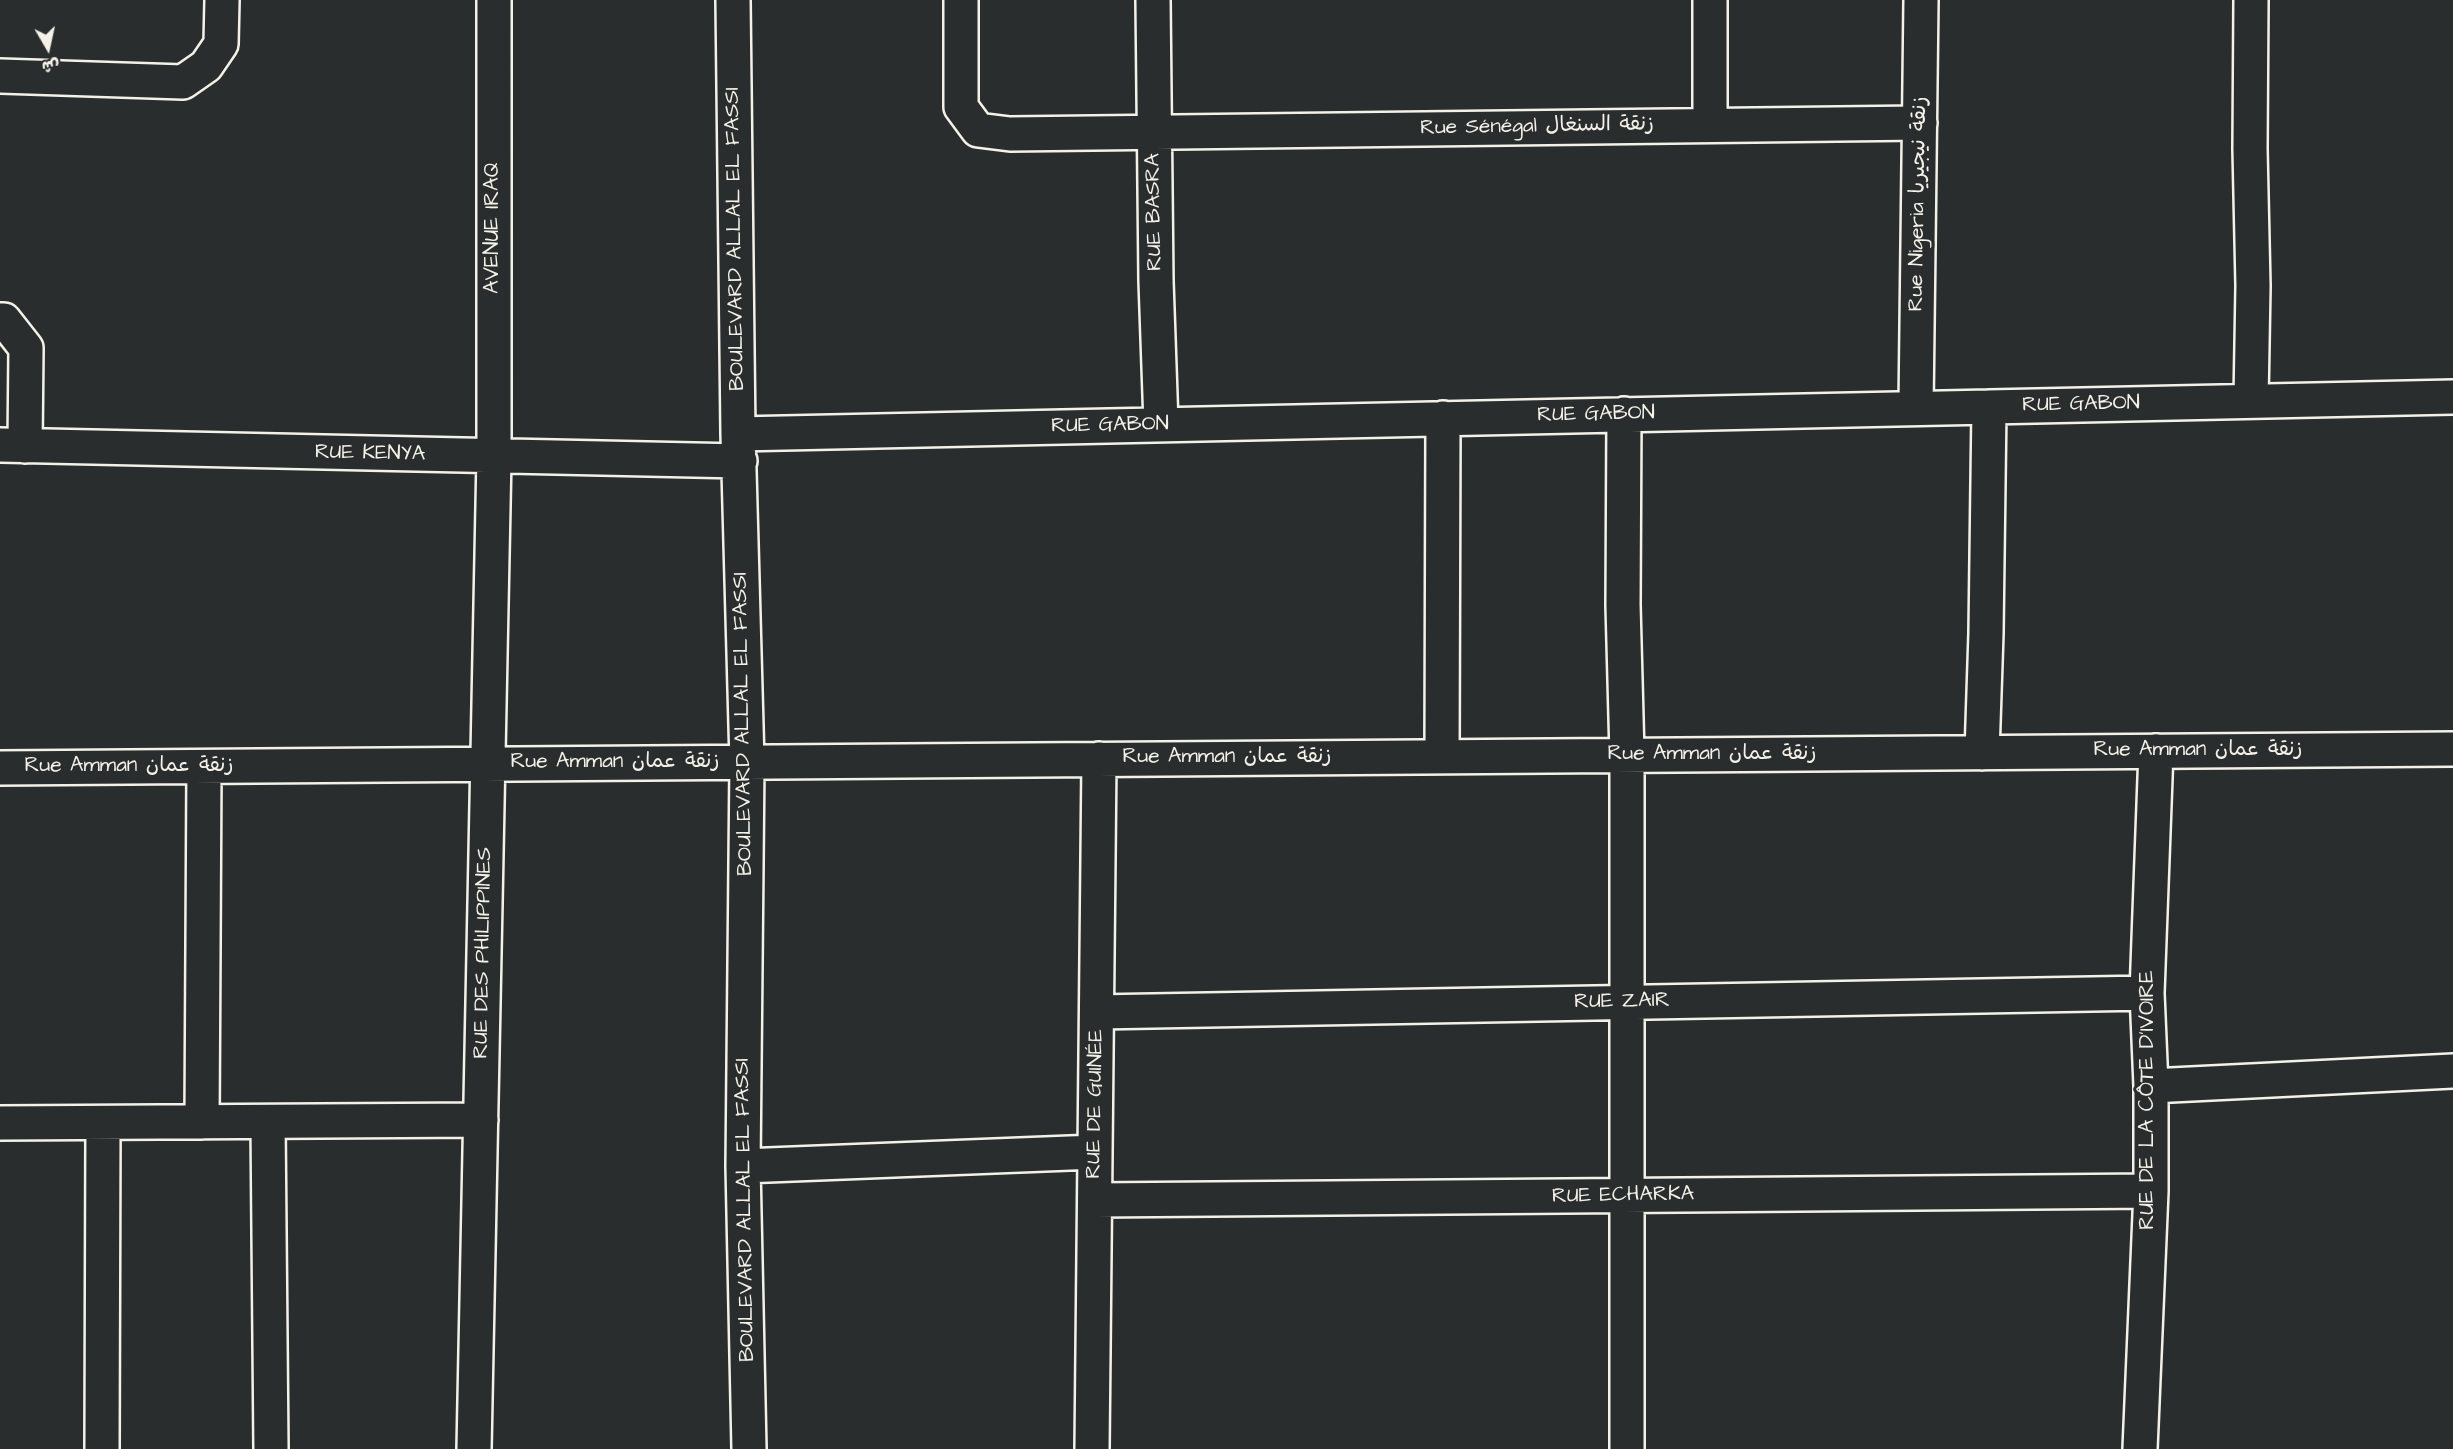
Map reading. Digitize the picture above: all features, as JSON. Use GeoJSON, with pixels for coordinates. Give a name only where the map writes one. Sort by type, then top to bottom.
{"type":"FeatureCollection","features":[{"type":"Feature","properties":{"kind":"street"},"geometry":{"type":"LineString","coordinates":[[0,76],[183,82],[206,66],[221,44],[222,0]]}},
{"type":"Feature","properties":{"kind":"street","name":"AVENUE IRAQ"},"geometry":{"type":"LineString","coordinates":[[494,0],[494,456]]}},
{"type":"Feature","properties":{"kind":"street","name":"BOULEVARD ALLAL EL FASSI"},"geometry":{"type":"LineString","coordinates":[[733,0],[739,448],[747,762],[744,1166],[749,1449]]}},
{"type":"Feature","properties":{"kind":"street","name":"Rue Sénégal زنقة السنغال"},"geometry":{"type":"LineString","coordinates":[[961,0],[961,107],[978,130],[1010,134],[1920,123]]}},
{"type":"Feature","properties":{"kind":"street","name":"RUE BASRA"},"geometry":{"type":"LineString","coordinates":[[1153,0],[1156,281],[1161,424]]}},
{"type":"Feature","properties":{"kind":"street"},"geometry":{"type":"LineString","coordinates":[[1710,0],[1710,125]]}},
{"type":"Feature","properties":{"kind":"street","name":"Rue Nigeria زنقة نيجيريا"},"geometry":{"type":"LineString","coordinates":[[1916,408],[1921,0]]}},
{"type":"Feature","properties":{"kind":"street"},"geometry":{"type":"LineString","coordinates":[[2251,0],[2250,149],[2253,286],[2251,401]]}},
{"type":"Feature","properties":{"kind":"street"},"geometry":{"type":"LineString","coordinates":[[0,320],[4,320],[26,348],[13,446]]}},
{"type":"Feature","properties":{"kind":"street","name":"RUE GABON"},"geometry":{"type":"LineString","coordinates":[[739,448],[1161,424],[2453,397]]}},
{"type":"Feature","properties":{"kind":"street"},"geometry":{"type":"LineString","coordinates":[[1982,753],[1989,407]]}},
{"type":"Feature","properties":{"kind":"street"},"geometry":{"type":"LineString","coordinates":[[1624,414],[1623,604],[1627,755],[1627,1449]]}},
{"type":"Feature","properties":{"kind":"street"},"geometry":{"type":"LineString","coordinates":[[1442,757],[1443,418]]}},
{"type":"Feature","properties":{"kind":"street","name":"RUE KENYA"},"geometry":{"type":"LineString","coordinates":[[13,446],[494,456],[739,448]]}},
{"type":"Feature","properties":{"kind":"street","name":"RUE DES PHILIPPINES"},"geometry":{"type":"LineString","coordinates":[[474,1449],[494,456]]}},
{"type":"Feature","properties":{"kind":"street","name":"Rue Amman زنقة عمان"},"geometry":{"type":"LineString","coordinates":[[0,768],[2453,749]]}},
{"type":"Feature","properties":{"kind":"street","name":"RUE DE LA CÔTE D'IVOIRE"},"geometry":{"type":"LineString","coordinates":[[2140,1449],[2151,1191],[2151,1086],[2147,993],[2156,751]]}},
{"type":"Feature","properties":{"kind":"street","name":"RUE DE GUINÉE"},"geometry":{"type":"LineString","coordinates":[[1092,1449],[1099,759]]}},
{"type":"Feature","properties":{"kind":"street"},"geometry":{"type":"LineString","coordinates":[[202,1122],[204,767]]}},
{"type":"Feature","properties":{"kind":"street","name":"RUE ZAIR"},"geometry":{"type":"LineString","coordinates":[[1097,1012],[2147,993]]}},
{"type":"Feature","properties":{"kind":"street"},"geometry":{"type":"LineString","coordinates":[[2151,1086],[2453,1071]]}},
{"type":"Feature","properties":{"kind":"street"},"geometry":{"type":"LineString","coordinates":[[0,1123],[481,1120]]}},
{"type":"Feature","properties":{"kind":"street"},"geometry":{"type":"LineString","coordinates":[[268,1122],[271,1449]]}},
{"type":"Feature","properties":{"kind":"street"},"geometry":{"type":"LineString","coordinates":[[102,1449],[103,1123]]}},
{"type":"Feature","properties":{"kind":"street"},"geometry":{"type":"LineString","coordinates":[[744,1166],[1095,1152]]}},
{"type":"Feature","properties":{"kind":"street","name":"RUE ECHARKA"},"geometry":{"type":"LineString","coordinates":[[1096,1200],[2151,1191]]}}]}
